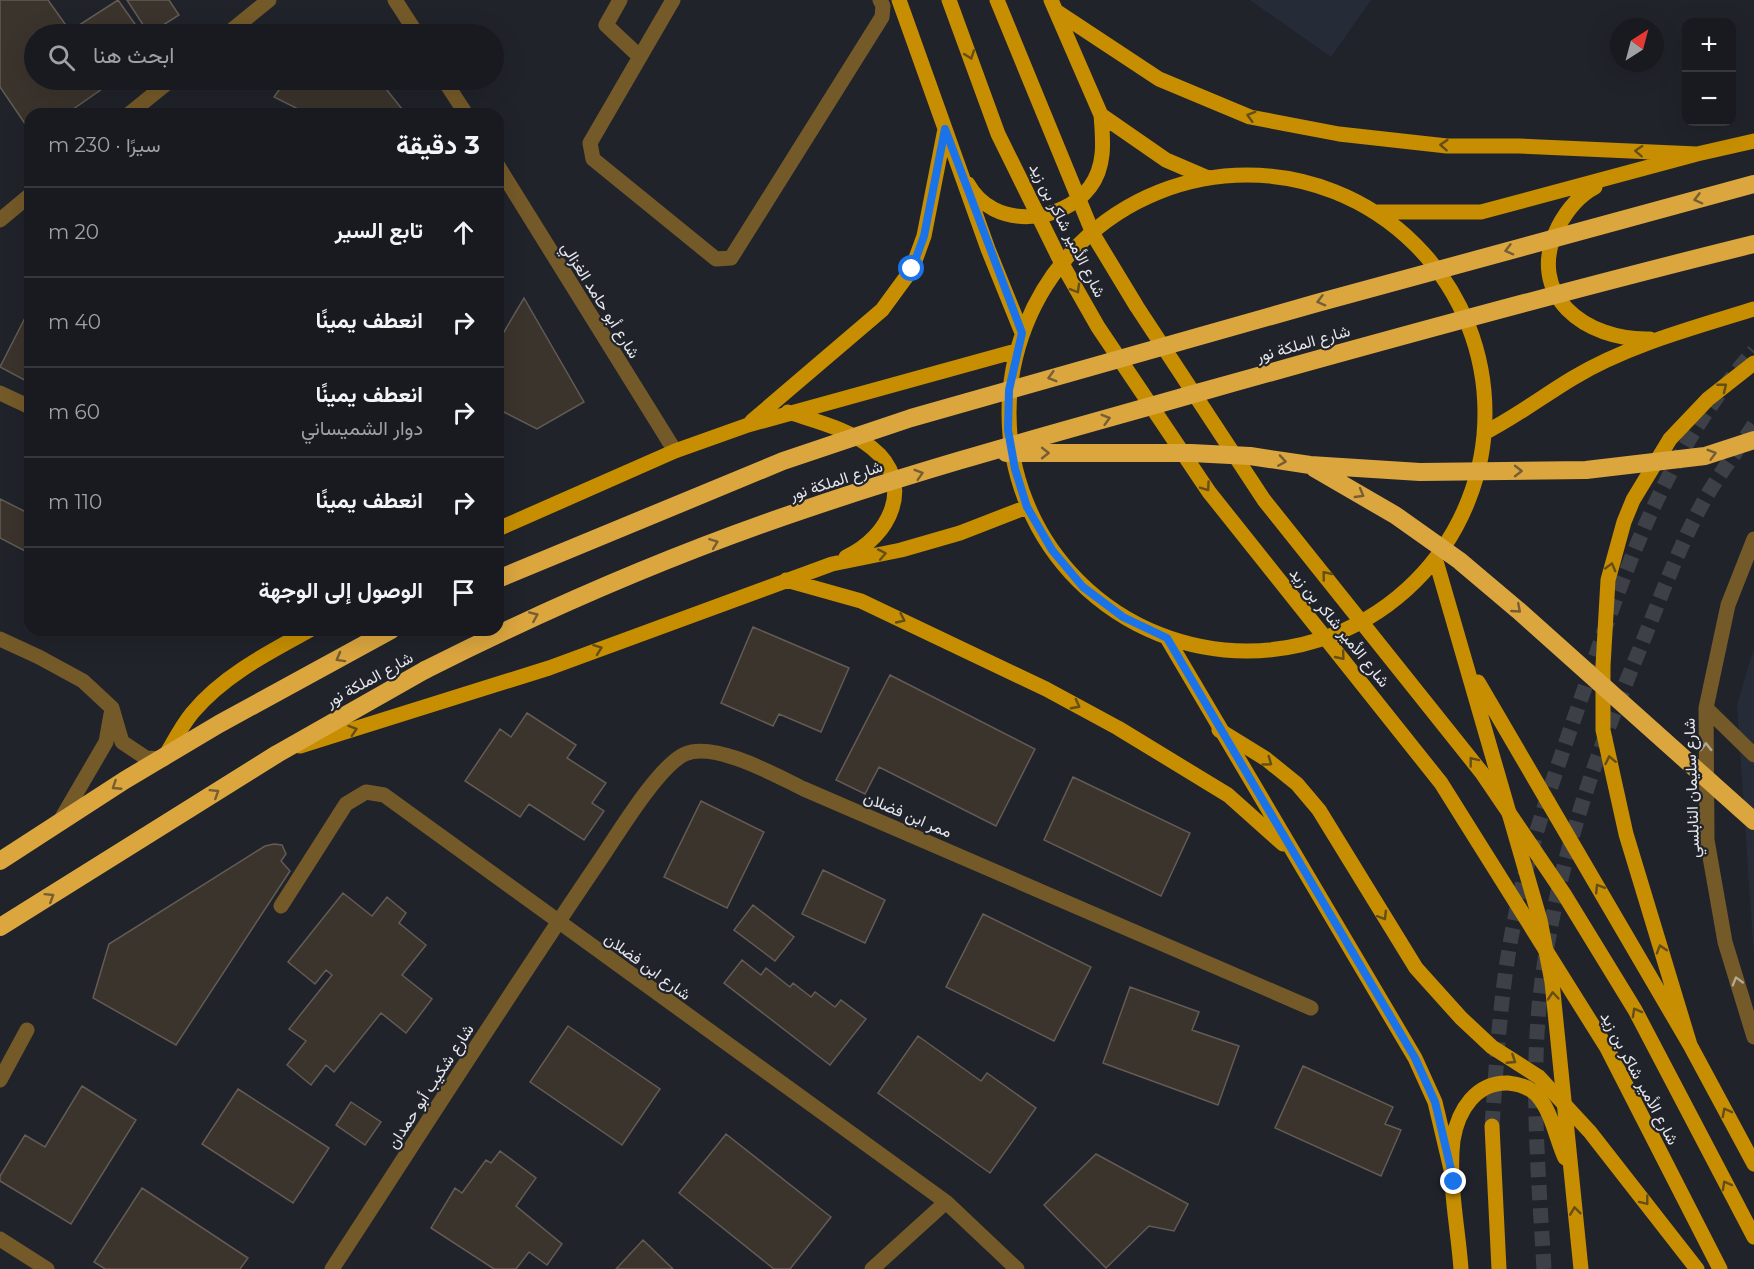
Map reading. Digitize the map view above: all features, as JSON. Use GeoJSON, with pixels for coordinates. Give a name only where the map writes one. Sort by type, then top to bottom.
{"type":"FeatureCollection","features":[{"type":"Feature","properties":{"kind":"highway","name":"شارع الملكة نور"},"geometry":{"type":"LineString","coordinates":[[504,577],[783,461],[911,418],[1317,303],[1754,184]]}},
{"type":"Feature","properties":{"kind":"highway","name":"شارع الملكة نور"},"geometry":{"type":"LineString","coordinates":[[504,630],[647,569],[806,509],[987,453],[1555,293],[1754,244]]}},
{"type":"Feature","properties":{"kind":"highway"},"geometry":{"type":"LineString","coordinates":[[987,453],[1191,453],[1250,456],[1310,465],[1420,471],[1586,470],[1705,456],[1754,440]]}},
{"type":"Feature","properties":{"kind":"highway"},"geometry":{"type":"LineString","coordinates":[[1310,465],[1395,514],[1460,561],[1754,821]]}},
{"type":"Feature","properties":{"kind":"highway","name":"شارع الملكة نور"},"geometry":{"type":"LineString","coordinates":[[0,861],[219,724],[380,636]]}},
{"type":"Feature","properties":{"kind":"highway","name":"شارع الملكة نور"},"geometry":{"type":"LineString","coordinates":[[2,928],[278,754],[425,670],[492,636]]}},
{"type":"Feature","properties":{"kind":"main road"},"geometry":{"type":"LineString","coordinates":[[899,0],[1022,333]]}},
{"type":"Feature","properties":{"kind":"main road","name":"شارع الأمير شاكر بن زيد"},"geometry":{"type":"LineString","coordinates":[[949,0],[998,134],[1061,262],[1098,327],[1209,492],[1441,783],[1607,1048],[1720,1269]]}},
{"type":"Feature","properties":{"kind":"main road","name":"شارع الأمير شاكر بن زيد"},"geometry":{"type":"LineString","coordinates":[[997,0],[1094,236],[1264,500],[1482,773],[1564,894],[1635,1010],[1754,1237]]}},
{"type":"Feature","properties":{"kind":"main road"},"geometry":{"type":"LineString","coordinates":[[959,165],[971,189],[992,208],[1018,217],[1046,216],[1072,205],[1091,186],[1102,159],[1101,115],[1054,6]]}},
{"type":"Feature","properties":{"kind":"main road"},"geometry":{"type":"LineString","coordinates":[[1054,6],[1159,79],[1250,117],[1339,134],[1447,146],[1518,146],[1697,154]]}},
{"type":"Feature","properties":{"kind":"main road"},"geometry":{"type":"LineString","coordinates":[[1101,115],[1166,160],[1208,178]]}},
{"type":"Feature","properties":{"kind":"main road"},"geometry":{"type":"LineString","coordinates":[[748,425],[882,310],[912,269],[924,236],[945,129]]}},
{"type":"Feature","properties":{"kind":"main road"},"geometry":{"type":"LineString","coordinates":[[1375,212],[1462,214],[1481,212],[1754,141]]}},
{"type":"Feature","properties":{"kind":"main road"},"geometry":{"type":"LineString","coordinates":[[1251,174],[1295,179],[1336,192],[1375,212],[1415,244],[1453,294],[1472,330],[1484,381],[1486,432],[1478,478],[1465,510],[1436,561],[1382,612],[1315,643],[1240,652],[1167,638],[1123,617],[1083,587],[1052,550],[1027,507],[1015,469],[1008,430],[1009,390],[1016,351],[1022,333],[1051,276],[1094,230],[1147,196],[1208,178],[1251,174]]}},
{"type":"Feature","properties":{"kind":"main road"},"geometry":{"type":"LineString","coordinates":[[1611,179],[1581,194],[1563,217],[1551,242],[1546,268],[1552,289],[1569,312],[1595,328],[1627,339],[1658,339]]}},
{"type":"Feature","properties":{"kind":"main road"},"geometry":{"type":"LineString","coordinates":[[1486,432],[1519,415],[1574,378],[1658,339],[1754,309]]}},
{"type":"Feature","properties":{"kind":"main road"},"geometry":{"type":"LineString","coordinates":[[504,526],[675,451],[748,425],[787,412],[1016,351]]}},
{"type":"Feature","properties":{"kind":"main road"},"geometry":{"type":"LineString","coordinates":[[1690,1045],[1626,834],[1603,730],[1608,579],[1624,522],[1633,500],[1670,439],[1708,399],[1754,363]]}},
{"type":"Feature","properties":{"kind":"main road"},"geometry":{"type":"LineString","coordinates":[[278,754],[549,668],[854,554],[879,533],[893,510],[895,482],[886,459],[870,446],[826,424],[787,412]]}},
{"type":"Feature","properties":{"kind":"main road"},"geometry":{"type":"LineString","coordinates":[[832,564],[901,550],[960,533],[1027,507]]}},
{"type":"Feature","properties":{"kind":"main road"},"geometry":{"type":"LineString","coordinates":[[1436,561],[1540,920],[1552,982],[1581,1269]]}},
{"type":"Feature","properties":{"kind":"main road"},"geometry":{"type":"LineString","coordinates":[[786,580],[861,601],[1046,689],[1118,728],[1228,795],[1297,858]]}},
{"type":"Feature","properties":{"kind":"main road"},"geometry":{"type":"LineString","coordinates":[[164,759],[192,713],[213,691],[246,666],[299,636]]}},
{"type":"Feature","properties":{"kind":"main road"},"geometry":{"type":"LineString","coordinates":[[1167,638],[1219,730],[1415,1058],[1435,1102],[1454,1182]]}},
{"type":"Feature","properties":{"kind":"main road"},"geometry":{"type":"LineString","coordinates":[[1466,662],[1690,1045],[1754,1164]]}},
{"type":"Feature","properties":{"kind":"main road"},"geometry":{"type":"LineString","coordinates":[[1219,730],[1266,759],[1297,784],[1319,810],[1416,968],[1461,1018],[1492,1047],[1539,1077],[1590,1132],[1697,1269]]}},
{"type":"Feature","properties":{"kind":"main road"},"geometry":{"type":"LineString","coordinates":[[1461,1269],[1453,1145],[1458,1120],[1465,1106],[1481,1089],[1493,1083],[1516,1084],[1536,1095],[1548,1112],[1571,1172]]}},
{"type":"Feature","properties":{"kind":"main road"},"geometry":{"type":"LineString","coordinates":[[1492,1126],[1499,1269]]}},
{"type":"Feature","properties":{"kind":"street"},"geometry":{"type":"LineString","coordinates":[[239,24],[269,0]]}},
{"type":"Feature","properties":{"kind":"street"},"geometry":{"type":"LineString","coordinates":[[396,0],[411,24]]}},
{"type":"Feature","properties":{"kind":"street"},"geometry":{"type":"LineString","coordinates":[[620,0],[606,25],[640,57]]}},
{"type":"Feature","properties":{"kind":"street"},"geometry":{"type":"LineString","coordinates":[[673,0],[590,143],[593,159],[716,258],[723,260],[731,258],[882,17],[883,6],[880,0]]}},
{"type":"Feature","properties":{"kind":"street"},"geometry":{"type":"LineString","coordinates":[[136,108],[159,90]]}},
{"type":"Feature","properties":{"kind":"street"},"geometry":{"type":"LineString","coordinates":[[450,90],[462,108]]}},
{"type":"Feature","properties":{"kind":"street","name":"شارع أبو حامد الغزالي"},"geometry":{"type":"LineString","coordinates":[[504,176],[675,451]]}},
{"type":"Feature","properties":{"kind":"street"},"geometry":{"type":"LineString","coordinates":[[1,218],[24,200]]}},
{"type":"Feature","properties":{"kind":"street"},"geometry":{"type":"LineString","coordinates":[[0,393],[24,404]]}},
{"type":"Feature","properties":{"kind":"street","name":"شارع سليمان النابلسي"},"geometry":{"type":"LineString","coordinates":[[1753,1030],[1725,942],[1707,840],[1706,708],[1728,605],[1754,539]]}},
{"type":"Feature","properties":{"kind":"street"},"geometry":{"type":"LineString","coordinates":[[0,639],[83,681],[112,708],[122,742],[146,758],[164,759]]}},
{"type":"Feature","properties":{"kind":"street"},"geometry":{"type":"LineString","coordinates":[[58,823],[106,742],[112,708]]}},
{"type":"Feature","properties":{"kind":"street"},"geometry":{"type":"LineString","coordinates":[[1706,708],[1754,755]]}},
{"type":"Feature","properties":{"kind":"street","name":"ممر ابن فضلان"},"geometry":{"type":"LineString","coordinates":[[558,923],[656,779],[686,753],[720,752],[1311,1008]]}},
{"type":"Feature","properties":{"kind":"street","name":"شارع ابن فضلان"},"geometry":{"type":"LineString","coordinates":[[281,906],[346,804],[366,792],[384,795],[946,1202],[1017,1269]]}},
{"type":"Feature","properties":{"kind":"street","name":"شارع شكيب أبو حمدان"},"geometry":{"type":"LineString","coordinates":[[332,1269],[558,923]]}},
{"type":"Feature","properties":{"kind":"street"},"geometry":{"type":"LineString","coordinates":[[0,1080],[27,1030]]}},
{"type":"Feature","properties":{"kind":"street"},"geometry":{"type":"LineString","coordinates":[[872,1269],[946,1202]]}},
{"type":"Feature","properties":{"kind":"street"},"geometry":{"type":"LineString","coordinates":[[0,1239],[46,1269]]}},
{"type":"Feature","properties":{"kind":"shaded area"},"geometry":{"type":"Polygon","coordinates":[[[1250,0],[1371,0],[1331,57],[1250,0]]]}},
{"type":"Feature","properties":{"kind":"shaded area"},"geometry":{"type":"Polygon","coordinates":[[[1754,648],[1754,959],[1737,705],[1754,648]]]}},
{"type":"Feature","properties":{"kind":"building"},"geometry":{"type":"Polygon","coordinates":[[[0,0],[48,0],[65,24],[24,24],[24,90],[101,90],[75,108],[24,108],[24,122],[0,87],[0,0]]]}},
{"type":"Feature","properties":{"kind":"building"},"geometry":{"type":"Polygon","coordinates":[[[118,0],[135,24],[81,24],[118,0]]]}},
{"type":"Feature","properties":{"kind":"building"},"geometry":{"type":"Polygon","coordinates":[[[127,0],[169,0],[179,15],[165,24],[143,24],[127,0]]]}},
{"type":"Feature","properties":{"kind":"building"},"geometry":{"type":"Polygon","coordinates":[[[279,90],[387,90],[401,108],[296,108],[274,97],[279,90]]]}},
{"type":"Feature","properties":{"kind":"building"},"geometry":{"type":"Polygon","coordinates":[[[524,298],[584,402],[537,429],[504,412],[504,332],[524,298]]]}},
{"type":"Feature","properties":{"kind":"building"},"geometry":{"type":"Polygon","coordinates":[[[24,320],[24,380],[0,367],[24,320]]]}},
{"type":"Feature","properties":{"kind":"building"},"geometry":{"type":"Polygon","coordinates":[[[0,499],[24,511],[24,550],[0,538],[0,499]]]}},
{"type":"Feature","properties":{"kind":"building"},"geometry":{"type":"Polygon","coordinates":[[[753,627],[849,668],[821,732],[779,714],[773,726],[721,703],[753,627]]]}},
{"type":"Feature","properties":{"kind":"building"},"geometry":{"type":"Polygon","coordinates":[[[890,675],[1035,749],[996,826],[879,767],[865,794],[836,780],[890,675]]]}},
{"type":"Feature","properties":{"kind":"building"},"geometry":{"type":"Polygon","coordinates":[[[527,713],[576,745],[567,758],[606,783],[592,803],[604,811],[584,840],[529,804],[520,817],[465,781],[500,729],[511,737],[527,713]]]}},
{"type":"Feature","properties":{"kind":"building"},"geometry":{"type":"Polygon","coordinates":[[[1073,777],[1190,833],[1161,896],[1044,840],[1073,777]]]}},
{"type":"Feature","properties":{"kind":"building"},"geometry":{"type":"Polygon","coordinates":[[[701,801],[764,832],[727,908],[664,877],[701,801]]]}},
{"type":"Feature","properties":{"kind":"building"},"geometry":{"type":"Polygon","coordinates":[[[282,845],[286,854],[281,861],[290,871],[176,1045],[93,998],[109,944],[265,846],[282,845]]]}},
{"type":"Feature","properties":{"kind":"building"},"geometry":{"type":"Polygon","coordinates":[[[823,870],[885,900],[865,943],[802,914],[823,870]]]}},
{"type":"Feature","properties":{"kind":"building"},"geometry":{"type":"Polygon","coordinates":[[[343,893],[372,916],[387,897],[406,913],[399,923],[426,945],[402,975],[432,999],[406,1033],[381,1013],[334,1072],[326,1065],[311,1085],[287,1065],[306,1041],[289,1029],[332,975],[326,970],[315,984],[288,962],[343,893]]]}},
{"type":"Feature","properties":{"kind":"building"},"geometry":{"type":"Polygon","coordinates":[[[753,905],[794,937],[775,961],[734,930],[753,905]]]}},
{"type":"Feature","properties":{"kind":"building"},"geometry":{"type":"Polygon","coordinates":[[[983,914],[1091,967],[1054,1041],[946,987],[983,914]]]}},
{"type":"Feature","properties":{"kind":"building"},"geometry":{"type":"Polygon","coordinates":[[[742,960],[761,975],[766,968],[790,987],[793,983],[811,997],[815,992],[835,1007],[841,1000],[866,1019],[830,1065],[724,983],[742,960]]]}},
{"type":"Feature","properties":{"kind":"building"},"geometry":{"type":"Polygon","coordinates":[[[1130,987],[1199,1012],[1192,1030],[1239,1046],[1218,1105],[1103,1063],[1130,987]]]}},
{"type":"Feature","properties":{"kind":"building"},"geometry":{"type":"Polygon","coordinates":[[[568,1026],[660,1089],[622,1145],[530,1082],[568,1026]]]}},
{"type":"Feature","properties":{"kind":"building"},"geometry":{"type":"Polygon","coordinates":[[[918,1036],[981,1081],[987,1073],[1036,1108],[990,1173],[878,1093],[918,1036]]]}},
{"type":"Feature","properties":{"kind":"building"},"geometry":{"type":"Polygon","coordinates":[[[1303,1066],[1393,1107],[1385,1124],[1401,1130],[1381,1176],[1275,1128],[1303,1066]]]}},
{"type":"Feature","properties":{"kind":"building"},"geometry":{"type":"Polygon","coordinates":[[[82,1086],[136,1120],[71,1224],[0,1181],[0,1176],[25,1135],[45,1147],[82,1086]]]}},
{"type":"Feature","properties":{"kind":"building"},"geometry":{"type":"Polygon","coordinates":[[[238,1089],[329,1148],[293,1203],[202,1144],[238,1089]]]}},
{"type":"Feature","properties":{"kind":"building"},"geometry":{"type":"Polygon","coordinates":[[[351,1102],[381,1122],[365,1145],[336,1125],[351,1102]]]}},
{"type":"Feature","properties":{"kind":"building"},"geometry":{"type":"Polygon","coordinates":[[[726,1134],[831,1217],[790,1269],[774,1269],[679,1193],[726,1134]]]}},
{"type":"Feature","properties":{"kind":"building"},"geometry":{"type":"Polygon","coordinates":[[[500,1151],[536,1178],[516,1206],[562,1244],[547,1265],[529,1252],[516,1269],[494,1269],[431,1228],[455,1188],[462,1193],[486,1160],[491,1163],[500,1151]]]}},
{"type":"Feature","properties":{"kind":"building"},"geometry":{"type":"Polygon","coordinates":[[[1096,1154],[1188,1204],[1174,1231],[1149,1226],[1106,1268],[1044,1205],[1096,1154]]]}},
{"type":"Feature","properties":{"kind":"building"},"geometry":{"type":"Polygon","coordinates":[[[142,1188],[248,1258],[240,1269],[105,1269],[94,1262],[142,1188]]]}},
{"type":"Feature","properties":{"kind":"building"},"geometry":{"type":"Polygon","coordinates":[[[643,1240],[673,1269],[616,1269],[643,1240]]]}},
{"type":"Feature","properties":{"kind":"tunnel"},"geometry":{"type":"LineString","coordinates":[[1492,1126],[1509,948],[1529,858],[1559,762],[1622,582],[1657,500],[1700,422],[1725,386],[1754,351]]}},
{"type":"Feature","properties":{"kind":"tunnel"},"geometry":{"type":"LineString","coordinates":[[1544,1269],[1537,1138],[1537,1040],[1545,962],[1562,874],[1601,747],[1677,558],[1706,497],[1754,425]]}},
{"type":"Feature","properties":{"kind":"route"},"geometry":{"type":"LineString","coordinates":[[912,269],[924,236],[945,129],[988,249],[1022,333],[1016,351],[1009,390],[1008,430],[1015,469],[1027,507],[1052,550],[1083,587],[1123,617],[1167,638],[1219,730],[1287,839],[1415,1058],[1435,1102],[1454,1182]]}}]}
